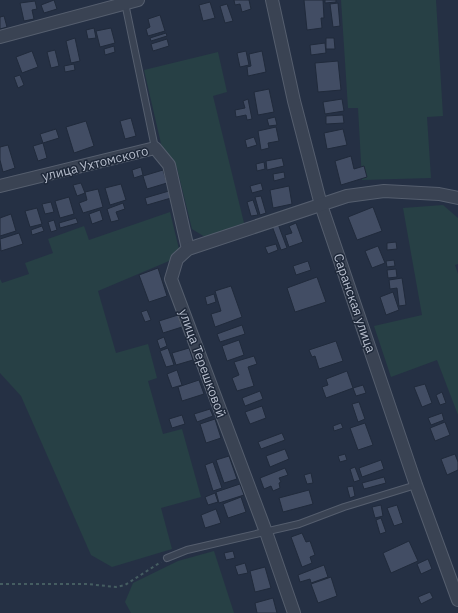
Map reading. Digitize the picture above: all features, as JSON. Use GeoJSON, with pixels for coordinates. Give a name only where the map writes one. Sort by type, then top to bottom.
{"type":"FeatureCollection","features":[{"type":"Feature","properties":{"kind":"street"},"geometry":{"type":"LineString","coordinates":[[0,37],[138,0]]}},
{"type":"Feature","properties":{"kind":"street","name":"Саранская улица"},"geometry":{"type":"LineString","coordinates":[[272,0],[294,101],[321,205],[416,485],[458,600]]}},
{"type":"Feature","properties":{"kind":"street","name":"улица Ухтомского"},"geometry":{"type":"LineString","coordinates":[[0,186],[155,148],[169,165],[188,249]]}},
{"type":"Feature","properties":{"kind":"street"},"geometry":{"type":"LineString","coordinates":[[188,249],[347,196],[384,190],[439,194],[458,198]]}},
{"type":"Feature","properties":{"kind":"street","name":"улица Терешковой"},"geometry":{"type":"LineString","coordinates":[[188,249],[177,259],[171,278],[266,532],[294,613]]}},
{"type":"Feature","properties":{"kind":"lane"},"geometry":{"type":"LineString","coordinates":[[125,3],[155,148]]}},
{"type":"Feature","properties":{"kind":"lane"},"geometry":{"type":"LineString","coordinates":[[167,558],[187,550],[299,524],[344,506],[416,485]]}},
{"type":"Feature","properties":{"kind":"path"},"geometry":{"type":"LineString","coordinates":[[0,584],[87,584],[116,587],[125,585],[167,558]]}},
{"type":"Feature","properties":{"kind":"green space"},"geometry":{"type":"Polygon","coordinates":[[[341,0],[436,0],[443,116],[427,117],[431,178],[362,180],[358,108],[348,108],[341,0]]]}},
{"type":"Feature","properties":{"kind":"green space"},"geometry":{"type":"Polygon","coordinates":[[[218,52],[227,92],[213,96],[244,223],[205,237],[192,229],[177,168],[162,148],[144,70],[218,52]]]}},
{"type":"Feature","properties":{"kind":"green space"},"geometry":{"type":"Polygon","coordinates":[[[443,205],[458,218],[458,264],[455,265],[458,274],[458,415],[437,360],[391,377],[374,326],[422,315],[403,208],[443,205]]]}},
{"type":"Feature","properties":{"kind":"green space"},"geometry":{"type":"Polygon","coordinates":[[[170,212],[179,249],[169,261],[98,291],[116,353],[148,344],[157,378],[148,381],[163,434],[182,429],[201,497],[161,508],[172,549],[112,567],[91,555],[21,396],[0,373],[0,279],[2,283],[29,274],[25,263],[53,253],[48,239],[84,226],[89,240],[170,212]]]}},
{"type":"Feature","properties":{"kind":"green space"},"geometry":{"type":"Polygon","coordinates":[[[214,551],[234,613],[131,613],[125,602],[133,583],[178,561],[214,551]]]}},
{"type":"Feature","properties":{"kind":"building"},"geometry":{"type":"Polygon","coordinates":[[[54,0],[57,9],[44,13],[41,5],[54,0]]]}},
{"type":"Feature","properties":{"kind":"building"},"geometry":{"type":"Polygon","coordinates":[[[234,0],[249,0],[251,9],[242,12],[240,4],[235,5],[234,0]]]}},
{"type":"Feature","properties":{"kind":"building"},"geometry":{"type":"Polygon","coordinates":[[[304,0],[323,0],[324,18],[321,18],[322,28],[307,30],[304,0]]]}},
{"type":"Feature","properties":{"kind":"building"},"geometry":{"type":"Polygon","coordinates":[[[325,0],[336,0],[336,2],[325,3],[325,0]]]}},
{"type":"Feature","properties":{"kind":"building"},"geometry":{"type":"Polygon","coordinates":[[[35,1],[37,9],[32,10],[34,19],[24,21],[20,3],[35,1]]]}},
{"type":"Feature","properties":{"kind":"building"},"geometry":{"type":"Polygon","coordinates":[[[210,2],[215,18],[203,21],[199,5],[210,2]]]}},
{"type":"Feature","properties":{"kind":"building"},"geometry":{"type":"Polygon","coordinates":[[[338,3],[340,26],[333,27],[330,4],[338,3]]]}},
{"type":"Feature","properties":{"kind":"building"},"geometry":{"type":"Polygon","coordinates":[[[227,4],[233,21],[225,23],[220,6],[227,4]]]}},
{"type":"Feature","properties":{"kind":"building"},"geometry":{"type":"Polygon","coordinates":[[[160,15],[165,31],[148,36],[146,29],[150,27],[148,19],[160,15]]]}},
{"type":"Feature","properties":{"kind":"building"},"geometry":{"type":"Polygon","coordinates":[[[4,16],[7,27],[0,29],[0,17],[4,16]]]}},
{"type":"Feature","properties":{"kind":"building"},"geometry":{"type":"Polygon","coordinates":[[[94,28],[96,38],[88,39],[86,30],[94,28]]]}},
{"type":"Feature","properties":{"kind":"building"},"geometry":{"type":"Polygon","coordinates":[[[111,28],[115,43],[100,47],[96,31],[111,28]]]}},
{"type":"Feature","properties":{"kind":"building"},"geometry":{"type":"Polygon","coordinates":[[[166,33],[167,36],[151,41],[150,38],[166,33]]]}},
{"type":"Feature","properties":{"kind":"building"},"geometry":{"type":"Polygon","coordinates":[[[75,38],[80,61],[71,63],[66,41],[75,38]]]}},
{"type":"Feature","properties":{"kind":"building"},"geometry":{"type":"Polygon","coordinates":[[[326,38],[334,38],[335,49],[326,49],[326,38]]]}},
{"type":"Feature","properties":{"kind":"building"},"geometry":{"type":"Polygon","coordinates":[[[167,39],[169,46],[153,51],[151,44],[167,39]]]}},
{"type":"Feature","properties":{"kind":"building"},"geometry":{"type":"Polygon","coordinates":[[[325,43],[326,53],[311,55],[310,45],[325,43]]]}},
{"type":"Feature","properties":{"kind":"building"},"geometry":{"type":"Polygon","coordinates":[[[114,46],[115,52],[105,55],[104,49],[114,46]]]}},
{"type":"Feature","properties":{"kind":"building"},"geometry":{"type":"Polygon","coordinates":[[[55,50],[59,66],[51,68],[47,52],[55,50]]]}},
{"type":"Feature","properties":{"kind":"building"},"geometry":{"type":"Polygon","coordinates":[[[32,51],[38,67],[22,73],[16,57],[32,51]]]}},
{"type":"Feature","properties":{"kind":"building"},"geometry":{"type":"Polygon","coordinates":[[[246,51],[249,65],[240,67],[237,53],[246,51]]]}},
{"type":"Feature","properties":{"kind":"building"},"geometry":{"type":"Polygon","coordinates":[[[262,51],[266,72],[248,76],[247,67],[251,66],[249,54],[262,51]]]}},
{"type":"Feature","properties":{"kind":"building"},"geometry":{"type":"Polygon","coordinates":[[[338,61],[341,90],[318,92],[315,63],[338,61]]]}},
{"type":"Feature","properties":{"kind":"building"},"geometry":{"type":"Polygon","coordinates":[[[74,64],[75,70],[65,72],[64,66],[74,64]]]}},
{"type":"Feature","properties":{"kind":"building"},"geometry":{"type":"Polygon","coordinates":[[[20,75],[24,85],[18,88],[14,77],[20,75]]]}},
{"type":"Feature","properties":{"kind":"building"},"geometry":{"type":"Polygon","coordinates":[[[269,89],[274,112],[258,115],[254,92],[269,89]]]}},
{"type":"Feature","properties":{"kind":"building"},"geometry":{"type":"Polygon","coordinates":[[[248,99],[252,119],[247,120],[246,115],[236,117],[235,110],[245,108],[243,101],[248,99]]]}},
{"type":"Feature","properties":{"kind":"building"},"geometry":{"type":"Polygon","coordinates":[[[342,99],[344,111],[325,114],[323,102],[342,99]]]}},
{"type":"Feature","properties":{"kind":"building"},"geometry":{"type":"Polygon","coordinates":[[[343,115],[344,123],[326,124],[326,116],[343,115]]]}},
{"type":"Feature","properties":{"kind":"building"},"geometry":{"type":"Polygon","coordinates":[[[275,117],[277,125],[269,126],[267,119],[275,117]]]}},
{"type":"Feature","properties":{"kind":"building"},"geometry":{"type":"Polygon","coordinates":[[[131,118],[136,136],[125,139],[120,121],[131,118]]]}},
{"type":"Feature","properties":{"kind":"building"},"geometry":{"type":"Polygon","coordinates":[[[86,121],[94,146],[74,153],[66,127],[86,121]]]}},
{"type":"Feature","properties":{"kind":"building"},"geometry":{"type":"Polygon","coordinates":[[[276,127],[279,141],[268,143],[269,148],[261,150],[258,131],[276,127]]]}},
{"type":"Feature","properties":{"kind":"building"},"geometry":{"type":"Polygon","coordinates":[[[56,129],[59,138],[43,143],[40,134],[56,129]]]}},
{"type":"Feature","properties":{"kind":"building"},"geometry":{"type":"Polygon","coordinates":[[[343,129],[347,145],[327,149],[324,133],[343,129]]]}},
{"type":"Feature","properties":{"kind":"building"},"geometry":{"type":"Polygon","coordinates":[[[254,137],[257,145],[247,148],[245,140],[254,137]]]}},
{"type":"Feature","properties":{"kind":"building"},"geometry":{"type":"Polygon","coordinates":[[[43,143],[47,158],[38,161],[33,146],[43,143]]]}},
{"type":"Feature","properties":{"kind":"building"},"geometry":{"type":"Polygon","coordinates":[[[8,145],[15,168],[3,172],[0,160],[0,147],[8,145]]]}},
{"type":"Feature","properties":{"kind":"building"},"geometry":{"type":"Polygon","coordinates":[[[351,156],[354,169],[364,166],[367,177],[341,185],[335,161],[351,156]]]}},
{"type":"Feature","properties":{"kind":"building"},"geometry":{"type":"Polygon","coordinates":[[[282,158],[284,166],[267,170],[266,161],[282,158]]]}},
{"type":"Feature","properties":{"kind":"building"},"geometry":{"type":"Polygon","coordinates":[[[264,162],[265,169],[257,171],[256,164],[264,162]]]}},
{"type":"Feature","properties":{"kind":"building"},"geometry":{"type":"Polygon","coordinates":[[[141,167],[143,175],[134,178],[132,170],[141,167]]]}},
{"type":"Feature","properties":{"kind":"building"},"geometry":{"type":"Polygon","coordinates":[[[163,170],[167,183],[147,189],[143,176],[163,170]]]}},
{"type":"Feature","properties":{"kind":"building"},"geometry":{"type":"Polygon","coordinates":[[[284,172],[285,178],[274,181],[273,174],[284,172]]]}},
{"type":"Feature","properties":{"kind":"building"},"geometry":{"type":"Polygon","coordinates":[[[81,183],[85,193],[77,196],[73,185],[81,183]]]}},
{"type":"Feature","properties":{"kind":"building"},"geometry":{"type":"Polygon","coordinates":[[[261,183],[263,190],[252,193],[250,186],[261,183]]]}},
{"type":"Feature","properties":{"kind":"building"},"geometry":{"type":"Polygon","coordinates":[[[121,184],[126,200],[110,205],[105,188],[121,184]]]}},
{"type":"Feature","properties":{"kind":"building"},"geometry":{"type":"Polygon","coordinates":[[[289,186],[292,204],[273,208],[270,190],[289,186]]]}},
{"type":"Feature","properties":{"kind":"building"},"geometry":{"type":"Polygon","coordinates":[[[98,189],[103,207],[83,213],[79,203],[87,200],[85,192],[98,189]]]}},
{"type":"Feature","properties":{"kind":"building"},"geometry":{"type":"Polygon","coordinates":[[[169,191],[171,198],[147,205],[145,198],[169,191]]]}},
{"type":"Feature","properties":{"kind":"building"},"geometry":{"type":"Polygon","coordinates":[[[261,196],[266,213],[260,215],[255,197],[261,196]]]}},
{"type":"Feature","properties":{"kind":"building"},"geometry":{"type":"Polygon","coordinates":[[[69,197],[74,214],[60,218],[55,201],[69,197]]]}},
{"type":"Feature","properties":{"kind":"building"},"geometry":{"type":"Polygon","coordinates":[[[253,200],[258,215],[251,216],[247,202],[253,200]]]}},
{"type":"Feature","properties":{"kind":"building"},"geometry":{"type":"Polygon","coordinates":[[[51,202],[54,212],[45,214],[42,204],[51,202]]]}},
{"type":"Feature","properties":{"kind":"building"},"geometry":{"type":"Polygon","coordinates":[[[123,203],[125,209],[116,212],[119,220],[111,222],[107,209],[123,203]]]}},
{"type":"Feature","properties":{"kind":"building"},"geometry":{"type":"Polygon","coordinates":[[[373,207],[382,231],[357,240],[348,217],[373,207]]]}},
{"type":"Feature","properties":{"kind":"building"},"geometry":{"type":"Polygon","coordinates":[[[37,208],[42,224],[30,227],[25,211],[37,208]]]}},
{"type":"Feature","properties":{"kind":"building"},"geometry":{"type":"Polygon","coordinates":[[[100,210],[103,220],[92,224],[89,214],[100,210]]]}},
{"type":"Feature","properties":{"kind":"building"},"geometry":{"type":"Polygon","coordinates":[[[11,214],[16,231],[0,236],[0,218],[11,214]]]}},
{"type":"Feature","properties":{"kind":"building"},"geometry":{"type":"Polygon","coordinates":[[[76,218],[78,223],[60,228],[59,223],[76,218]]]}},
{"type":"Feature","properties":{"kind":"building"},"geometry":{"type":"Polygon","coordinates":[[[54,220],[57,230],[51,232],[48,222],[54,220]]]}},
{"type":"Feature","properties":{"kind":"building"},"geometry":{"type":"Polygon","coordinates":[[[296,223],[303,242],[289,247],[285,235],[292,233],[289,226],[296,223]]]}},
{"type":"Feature","properties":{"kind":"building"},"geometry":{"type":"Polygon","coordinates":[[[278,224],[287,248],[281,250],[272,226],[278,224]]]}},
{"type":"Feature","properties":{"kind":"building"},"geometry":{"type":"Polygon","coordinates":[[[42,226],[44,231],[32,235],[31,230],[42,226]]]}},
{"type":"Feature","properties":{"kind":"building"},"geometry":{"type":"Polygon","coordinates":[[[19,233],[23,244],[1,251],[0,239],[19,233]]]}},
{"type":"Feature","properties":{"kind":"building"},"geometry":{"type":"Polygon","coordinates":[[[396,242],[397,249],[387,250],[387,243],[396,242]]]}},
{"type":"Feature","properties":{"kind":"building"},"geometry":{"type":"Polygon","coordinates":[[[276,244],[278,250],[268,254],[265,247],[276,244]]]}},
{"type":"Feature","properties":{"kind":"building"},"geometry":{"type":"Polygon","coordinates":[[[378,246],[385,263],[372,268],[365,251],[378,246]]]}},
{"type":"Feature","properties":{"kind":"building"},"geometry":{"type":"Polygon","coordinates":[[[394,260],[395,266],[387,267],[386,261],[394,260]]]}},
{"type":"Feature","properties":{"kind":"building"},"geometry":{"type":"Polygon","coordinates":[[[308,261],[311,270],[296,275],[293,266],[308,261]]]}},
{"type":"Feature","properties":{"kind":"building"},"geometry":{"type":"Polygon","coordinates":[[[158,268],[167,296],[149,302],[139,275],[158,268]]]}},
{"type":"Feature","properties":{"kind":"building"},"geometry":{"type":"Polygon","coordinates":[[[396,269],[397,277],[388,278],[387,270],[396,269]]]}},
{"type":"Feature","properties":{"kind":"building"},"geometry":{"type":"Polygon","coordinates":[[[317,277],[326,302],[295,312],[287,288],[317,277]]]}},
{"type":"Feature","properties":{"kind":"building"},"geometry":{"type":"Polygon","coordinates":[[[402,278],[406,305],[399,306],[397,288],[390,289],[389,280],[402,278]]]}},
{"type":"Feature","properties":{"kind":"building"},"geometry":{"type":"Polygon","coordinates":[[[231,286],[242,317],[215,327],[211,314],[221,311],[215,291],[231,286]]]}},
{"type":"Feature","properties":{"kind":"building"},"geometry":{"type":"Polygon","coordinates":[[[393,292],[399,310],[386,315],[380,297],[393,292]]]}},
{"type":"Feature","properties":{"kind":"building"},"geometry":{"type":"Polygon","coordinates":[[[214,294],[216,302],[207,305],[205,297],[214,294]]]}},
{"type":"Feature","properties":{"kind":"building"},"geometry":{"type":"Polygon","coordinates":[[[147,310],[151,320],[145,322],[141,312],[147,310]]]}},
{"type":"Feature","properties":{"kind":"building"},"geometry":{"type":"Polygon","coordinates":[[[178,315],[182,327],[163,333],[159,321],[178,315]]]}},
{"type":"Feature","properties":{"kind":"building"},"geometry":{"type":"Polygon","coordinates":[[[242,325],[245,334],[220,342],[217,334],[242,325]]]}},
{"type":"Feature","properties":{"kind":"building"},"geometry":{"type":"Polygon","coordinates":[[[164,337],[167,346],[160,349],[157,340],[164,337]]]}},
{"type":"Feature","properties":{"kind":"building"},"geometry":{"type":"Polygon","coordinates":[[[239,340],[244,355],[227,361],[222,346],[239,340]]]}},
{"type":"Feature","properties":{"kind":"building"},"geometry":{"type":"Polygon","coordinates":[[[336,341],[343,361],[319,369],[315,356],[312,357],[309,350],[336,341]]]}},
{"type":"Feature","properties":{"kind":"building"},"geometry":{"type":"Polygon","coordinates":[[[168,348],[174,365],[166,367],[160,351],[168,348]]]}},
{"type":"Feature","properties":{"kind":"building"},"geometry":{"type":"Polygon","coordinates":[[[189,348],[193,360],[176,365],[172,353],[189,348]]]}},
{"type":"Feature","properties":{"kind":"building"},"geometry":{"type":"Polygon","coordinates":[[[254,356],[257,364],[248,367],[254,386],[237,391],[232,378],[239,375],[234,362],[254,356]]]}},
{"type":"Feature","properties":{"kind":"building"},"geometry":{"type":"Polygon","coordinates":[[[177,370],[182,385],[172,388],[167,374],[177,370]]]}},
{"type":"Feature","properties":{"kind":"building"},"geometry":{"type":"Polygon","coordinates":[[[347,371],[353,388],[326,398],[322,387],[328,385],[326,379],[347,371]]]}},
{"type":"Feature","properties":{"kind":"building"},"geometry":{"type":"Polygon","coordinates":[[[199,380],[204,394],[182,401],[178,387],[199,380]]]}},
{"type":"Feature","properties":{"kind":"building"},"geometry":{"type":"Polygon","coordinates":[[[425,384],[432,403],[422,407],[414,387],[425,384]]]}},
{"type":"Feature","properties":{"kind":"building"},"geometry":{"type":"Polygon","coordinates":[[[363,385],[366,393],[356,396],[353,388],[363,385]]]}},
{"type":"Feature","properties":{"kind":"building"},"geometry":{"type":"Polygon","coordinates":[[[260,391],[263,399],[245,406],[242,398],[260,391]]]}},
{"type":"Feature","properties":{"kind":"building"},"geometry":{"type":"Polygon","coordinates":[[[442,392],[446,403],[440,405],[436,395],[442,392]]]}},
{"type":"Feature","properties":{"kind":"building"},"geometry":{"type":"Polygon","coordinates":[[[359,402],[365,419],[358,422],[352,404],[359,402]]]}},
{"type":"Feature","properties":{"kind":"building"},"geometry":{"type":"Polygon","coordinates":[[[262,406],[266,418],[250,424],[245,412],[262,406]]]}},
{"type":"Feature","properties":{"kind":"building"},"geometry":{"type":"Polygon","coordinates":[[[210,409],[213,416],[197,422],[194,414],[210,409]]]}},
{"type":"Feature","properties":{"kind":"building"},"geometry":{"type":"Polygon","coordinates":[[[442,413],[444,420],[431,425],[428,418],[442,413]]]}},
{"type":"Feature","properties":{"kind":"building"},"geometry":{"type":"Polygon","coordinates":[[[182,415],[185,424],[172,428],[169,419],[182,415]]]}},
{"type":"Feature","properties":{"kind":"building"},"geometry":{"type":"Polygon","coordinates":[[[215,419],[221,438],[206,443],[200,424],[215,419]]]}},
{"type":"Feature","properties":{"kind":"building"},"geometry":{"type":"Polygon","coordinates":[[[445,422],[450,435],[435,441],[430,428],[445,422]]]}},
{"type":"Feature","properties":{"kind":"building"},"geometry":{"type":"Polygon","coordinates":[[[341,423],[343,428],[334,431],[333,426],[341,423]]]}},
{"type":"Feature","properties":{"kind":"building"},"geometry":{"type":"Polygon","coordinates":[[[365,423],[373,445],[358,450],[350,428],[365,423]]]}},
{"type":"Feature","properties":{"kind":"building"},"geometry":{"type":"Polygon","coordinates":[[[282,433],[285,440],[261,449],[258,442],[282,433]]]}},
{"type":"Feature","properties":{"kind":"building"},"geometry":{"type":"Polygon","coordinates":[[[285,449],[289,459],[270,467],[266,456],[285,449]]]}},
{"type":"Feature","properties":{"kind":"building"},"geometry":{"type":"Polygon","coordinates":[[[345,454],[347,460],[340,462],[338,456],[345,454]]]}},
{"type":"Feature","properties":{"kind":"building"},"geometry":{"type":"Polygon","coordinates":[[[455,454],[458,462],[458,470],[447,475],[441,459],[455,454]]]}},
{"type":"Feature","properties":{"kind":"building"},"geometry":{"type":"Polygon","coordinates":[[[229,456],[237,479],[224,483],[216,460],[229,456]]]}},
{"type":"Feature","properties":{"kind":"building"},"geometry":{"type":"Polygon","coordinates":[[[381,460],[384,469],[362,477],[359,468],[381,460]]]}},
{"type":"Feature","properties":{"kind":"building"},"geometry":{"type":"Polygon","coordinates":[[[213,462],[222,488],[213,491],[205,465],[213,462]]]}},
{"type":"Feature","properties":{"kind":"building"},"geometry":{"type":"Polygon","coordinates":[[[355,467],[360,480],[354,482],[350,469],[355,467]]]}},
{"type":"Feature","properties":{"kind":"building"},"geometry":{"type":"Polygon","coordinates":[[[285,468],[288,475],[279,478],[281,482],[279,483],[280,488],[273,491],[271,486],[264,489],[260,478],[285,468]]]}},
{"type":"Feature","properties":{"kind":"building"},"geometry":{"type":"Polygon","coordinates":[[[311,473],[313,483],[307,484],[304,475],[311,473]]]}},
{"type":"Feature","properties":{"kind":"building"},"geometry":{"type":"Polygon","coordinates":[[[384,477],[386,483],[364,489],[362,483],[384,477]]]}},
{"type":"Feature","properties":{"kind":"building"},"geometry":{"type":"Polygon","coordinates":[[[240,484],[244,495],[219,503],[216,492],[240,484]]]}},
{"type":"Feature","properties":{"kind":"building"},"geometry":{"type":"Polygon","coordinates":[[[353,486],[355,496],[350,498],[347,487],[353,486]]]}},
{"type":"Feature","properties":{"kind":"building"},"geometry":{"type":"Polygon","coordinates":[[[309,490],[313,504],[283,512],[279,498],[309,490]]]}},
{"type":"Feature","properties":{"kind":"building"},"geometry":{"type":"Polygon","coordinates":[[[215,493],[218,502],[208,505],[205,497],[215,493]]]}},
{"type":"Feature","properties":{"kind":"building"},"geometry":{"type":"Polygon","coordinates":[[[241,497],[246,512],[228,518],[223,504],[241,497]]]}},
{"type":"Feature","properties":{"kind":"building"},"geometry":{"type":"Polygon","coordinates":[[[381,505],[383,516],[375,518],[372,507],[381,505]]]}},
{"type":"Feature","properties":{"kind":"building"},"geometry":{"type":"Polygon","coordinates":[[[397,505],[403,523],[394,526],[387,508],[397,505]]]}},
{"type":"Feature","properties":{"kind":"building"},"geometry":{"type":"Polygon","coordinates":[[[216,509],[221,523],[205,528],[201,515],[216,509]]]}},
{"type":"Feature","properties":{"kind":"building"},"geometry":{"type":"Polygon","coordinates":[[[381,518],[386,532],[380,534],[376,520],[381,518]]]}},
{"type":"Feature","properties":{"kind":"building"},"geometry":{"type":"Polygon","coordinates":[[[302,533],[306,542],[310,541],[315,555],[310,557],[312,563],[302,567],[291,537],[302,533]]]}},
{"type":"Feature","properties":{"kind":"building"},"geometry":{"type":"Polygon","coordinates":[[[409,541],[418,561],[391,573],[383,553],[409,541]]]}},
{"type":"Feature","properties":{"kind":"building"},"geometry":{"type":"Polygon","coordinates":[[[233,551],[235,558],[226,560],[224,553],[233,551]]]}},
{"type":"Feature","properties":{"kind":"building"},"geometry":{"type":"Polygon","coordinates":[[[428,559],[432,569],[421,574],[417,564],[428,559]]]}},
{"type":"Feature","properties":{"kind":"building"},"geometry":{"type":"Polygon","coordinates":[[[245,563],[248,573],[238,575],[235,566],[245,563]]]}},
{"type":"Feature","properties":{"kind":"building"},"geometry":{"type":"Polygon","coordinates":[[[324,565],[328,577],[311,583],[310,579],[300,582],[298,575],[324,565]]]}},
{"type":"Feature","properties":{"kind":"building"},"geometry":{"type":"Polygon","coordinates":[[[265,567],[271,588],[255,592],[250,571],[265,567]]]}},
{"type":"Feature","properties":{"kind":"building"},"geometry":{"type":"Polygon","coordinates":[[[331,577],[337,596],[318,603],[311,584],[331,577]]]}},
{"type":"Feature","properties":{"kind":"building"},"geometry":{"type":"Polygon","coordinates":[[[430,592],[433,598],[421,604],[418,597],[430,592]]]}},
{"type":"Feature","properties":{"kind":"building"},"geometry":{"type":"Polygon","coordinates":[[[273,598],[277,613],[257,613],[255,603],[273,598]]]}}]}
